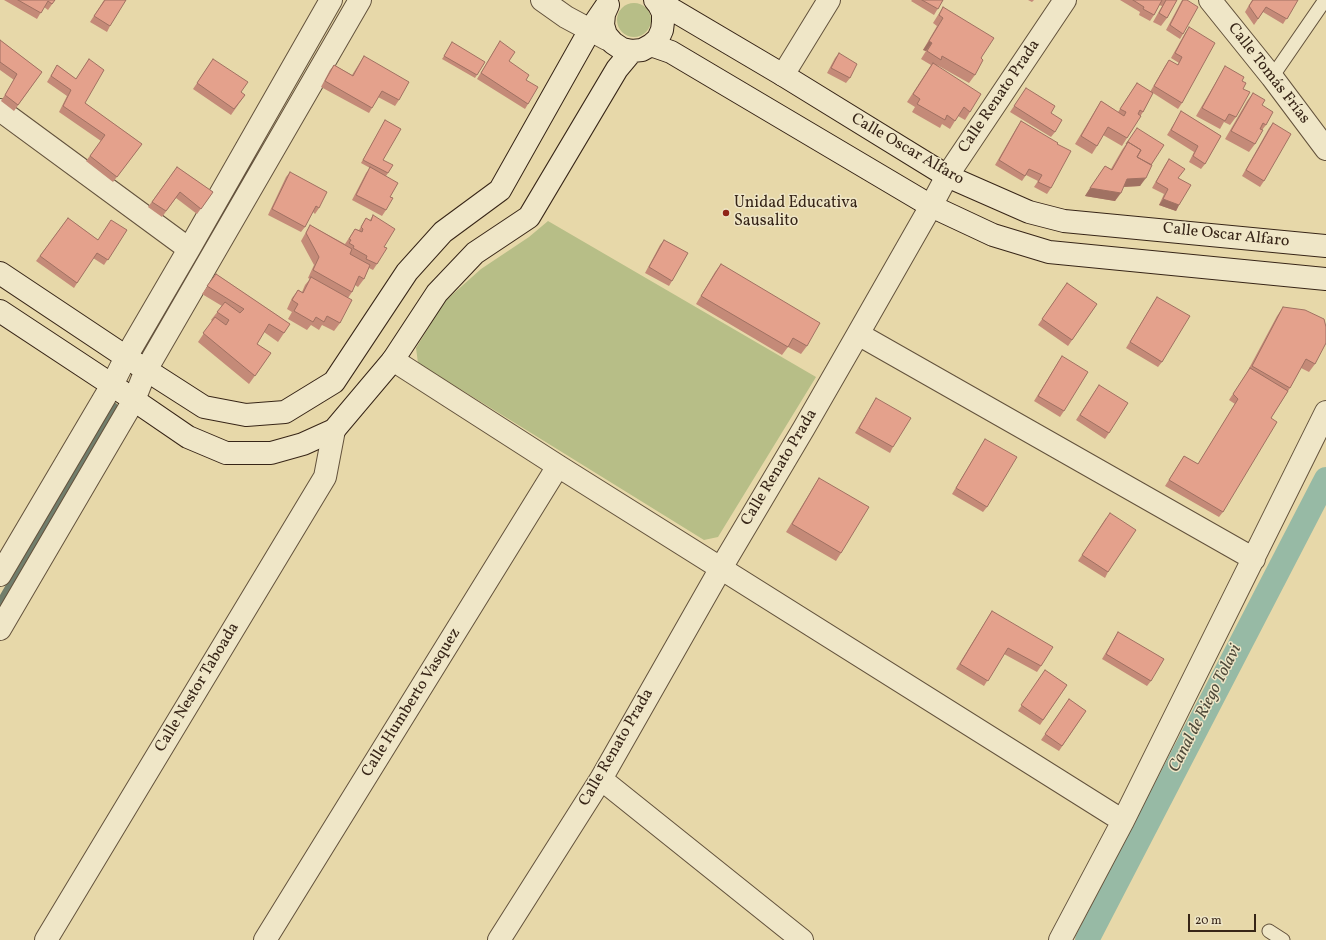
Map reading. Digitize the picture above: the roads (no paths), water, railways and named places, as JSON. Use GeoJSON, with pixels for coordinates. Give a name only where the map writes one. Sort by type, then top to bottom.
{"type":"FeatureCollection","features":[{"type":"Feature","properties":{"kind":"street"},"geometry":{"type":"LineString","coordinates":[[0,575],[112,385],[126,357],[331,0]]}},
{"type":"Feature","properties":{"kind":"street"},"geometry":{"type":"LineString","coordinates":[[0,629],[134,400],[146,370],[360,0]]}},
{"type":"Feature","properties":{"kind":"street","name":"Calle Oscar Alfaro"},"geometry":{"type":"LineString","coordinates":[[542,0],[566,17],[590,30],[632,46],[671,52],[931,206],[993,234],[1049,252],[1326,279]]}},
{"type":"Feature","properties":{"kind":"street"},"geometry":{"type":"LineString","coordinates":[[0,311],[188,437],[226,453],[271,453],[303,444],[334,430],[393,360],[437,293],[475,253],[529,217],[632,46],[658,38],[662,30],[663,13],[656,0]]}},
{"type":"Feature","properties":{"kind":"street","name":"Calle Oscar Alfaro"},"geometry":{"type":"LineString","coordinates":[[656,0],[783,75],[947,176],[1029,212],[1064,220],[1326,246]]}},
{"type":"Feature","properties":{"kind":"street"},"geometry":{"type":"LineString","coordinates":[[783,75],[830,0]]}},
{"type":"Feature","properties":{"kind":"street","name":"Calle Renato Prada"},"geometry":{"type":"LineString","coordinates":[[499,940],[601,778],[721,568],[804,428],[947,176],[1065,0]]}},
{"type":"Feature","properties":{"kind":"street","name":"Calle Tomás Frías"},"geometry":{"type":"LineString","coordinates":[[1210,0],[1272,77],[1326,149]]}},
{"type":"Feature","properties":{"kind":"street"},"geometry":{"type":"LineString","coordinates":[[0,273],[204,407],[246,415],[285,412],[334,382],[407,272],[444,232],[500,190],[590,30],[609,2]]}},
{"type":"Feature","properties":{"kind":"street"},"geometry":{"type":"LineString","coordinates":[[609,2],[604,14],[603,25],[606,35],[632,46]]}},
{"type":"Feature","properties":{"kind":"street"},"geometry":{"type":"LineString","coordinates":[[0,110],[189,249]]}},
{"type":"Feature","properties":{"kind":"street"},"geometry":{"type":"LineString","coordinates":[[858,334],[1254,559]]}},
{"type":"Feature","properties":{"kind":"street"},"geometry":{"type":"LineString","coordinates":[[393,360],[558,466],[1123,821]]}},
{"type":"Feature","properties":{"kind":"street"},"geometry":{"type":"LineString","coordinates":[[1060,940],[1123,821],[1326,412]]}},
{"type":"Feature","properties":{"kind":"street","name":"Calle Nestor Taboada"},"geometry":{"type":"LineString","coordinates":[[46,940],[325,477],[334,430]]}},
{"type":"Feature","properties":{"kind":"street","name":"Calle Humberto Vasquez"},"geometry":{"type":"LineString","coordinates":[[265,940],[558,466]]}},
{"type":"Feature","properties":{"kind":"street"},"geometry":{"type":"LineString","coordinates":[[601,778],[802,940]]}},
{"type":"Feature","properties":{"kind":"lane"},"geometry":{"type":"LineString","coordinates":[[1272,77],[1325,0]]}},
{"type":"Feature","properties":{"kind":"lane"},"geometry":{"type":"LineString","coordinates":[[1269,931],[1283,940]]}},
{"type":"Feature","properties":{"kind":"waterway"},"geometry":{"type":"LineString","coordinates":[[0,602],[114,406]]}},
{"type":"Feature","properties":{"kind":"waterway","name":"Canal de Riego Tolavi"},"geometry":{"type":"LineString","coordinates":[[1087,940],[1326,479]]}},
{"type":"Feature","properties":{"kind":"place","name":"Unidad Educativa Sausalito"},"geometry":{"type":"Point","coordinates":[726,213]}}]}
